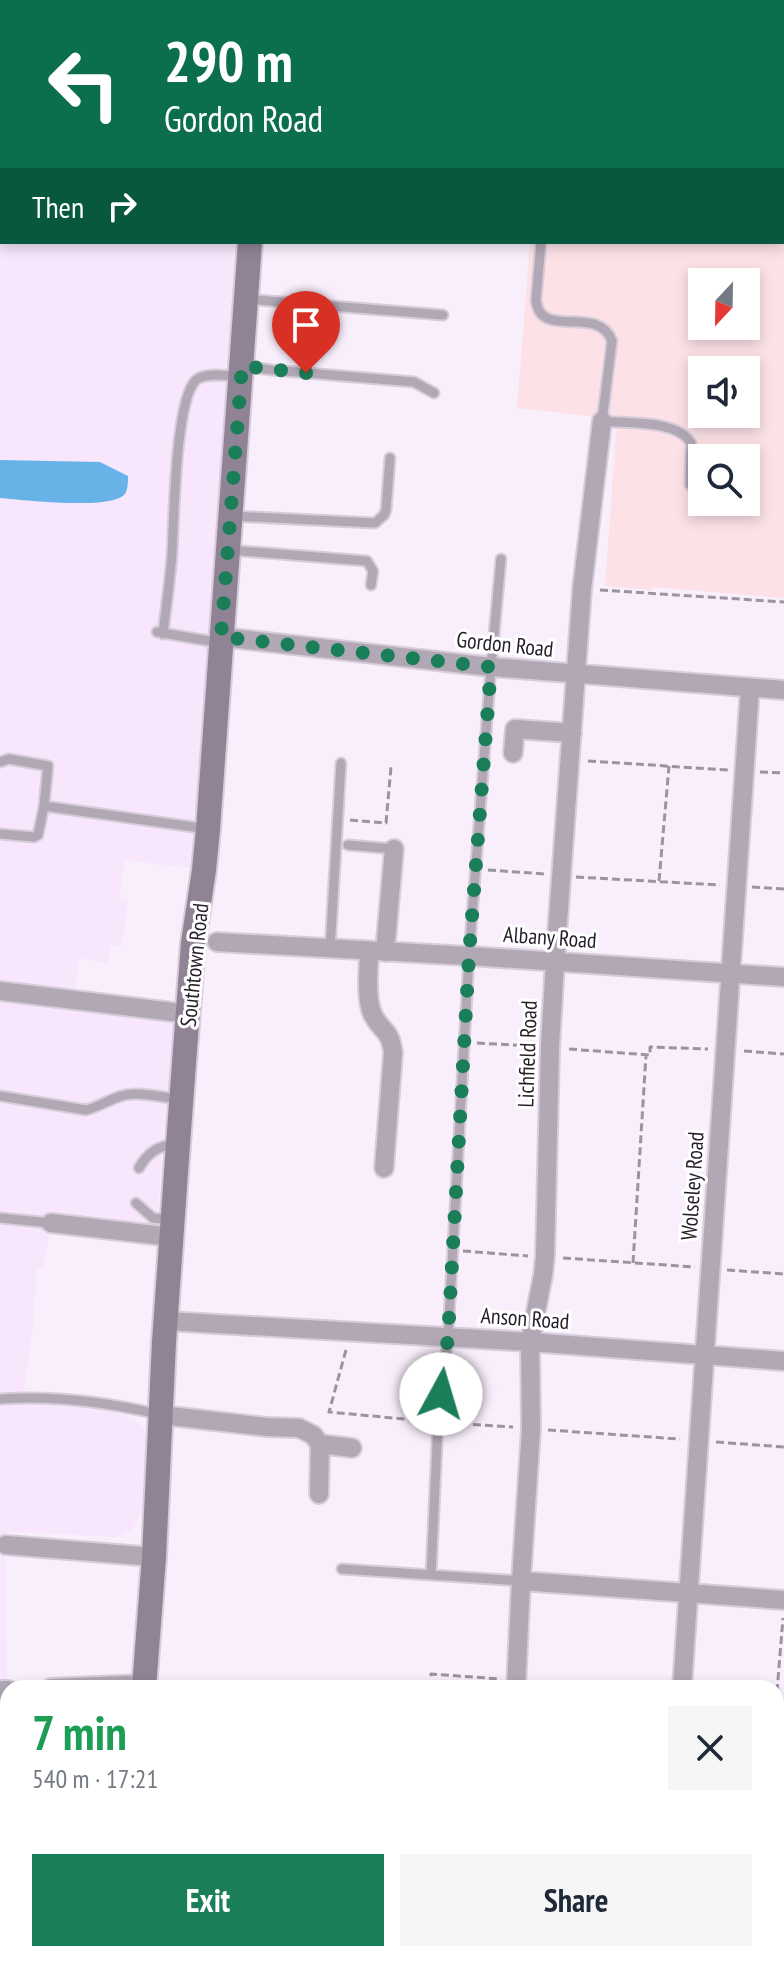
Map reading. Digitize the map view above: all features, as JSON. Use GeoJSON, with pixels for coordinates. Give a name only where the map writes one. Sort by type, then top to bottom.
{"type":"FeatureCollection","features":[{"type":"Feature","properties":{"kind":"street","name":"Southtown Road"},"geometry":{"type":"LineString","coordinates":[[144,1680],[178,1144],[193,943],[208,829],[250,244]]}},
{"type":"Feature","properties":{"kind":"street","name":"Lichfield Road"},"geometry":{"type":"LineString","coordinates":[[516,1680],[531,1429],[530,1342],[545,1257],[555,962],[582,589],[602,421]]}},
{"type":"Feature","properties":{"kind":"street","name":"Gordon Road"},"geometry":{"type":"LineString","coordinates":[[221,640],[575,675],[784,690]]}},
{"type":"Feature","properties":{"kind":"street","name":"Wolseley Road"},"geometry":{"type":"LineString","coordinates":[[683,1680],[750,688]]}},
{"type":"Feature","properties":{"kind":"street"},"geometry":{"type":"LineString","coordinates":[[513,753],[515,729],[572,733]]}},
{"type":"Feature","properties":{"kind":"street"},"geometry":{"type":"LineString","coordinates":[[384,1168],[393,1053],[391,1037],[373,1016],[369,1004],[394,849]]}},
{"type":"Feature","properties":{"kind":"street","name":"Albany Road"},"geometry":{"type":"LineString","coordinates":[[217,942],[784,977]]}},
{"type":"Feature","properties":{"kind":"street"},"geometry":{"type":"LineString","coordinates":[[0,991],[189,1014]]}},
{"type":"Feature","properties":{"kind":"street"},"geometry":{"type":"LineString","coordinates":[[51,1223],[173,1228]]}},
{"type":"Feature","properties":{"kind":"street","name":"Anson Road"},"geometry":{"type":"LineString","coordinates":[[166,1321],[530,1342],[784,1361]]}},
{"type":"Feature","properties":{"kind":"street"},"geometry":{"type":"LineString","coordinates":[[161,1415],[299,1428],[313,1435],[320,1444],[319,1494]]}},
{"type":"Feature","properties":{"kind":"street"},"geometry":{"type":"LineString","coordinates":[[320,1444],[352,1448]]}},
{"type":"Feature","properties":{"kind":"street"},"geometry":{"type":"LineString","coordinates":[[3,1544],[154,1557]]}},
{"type":"Feature","properties":{"kind":"street"},"geometry":{"type":"LineString","coordinates":[[521,1581],[784,1600]]}},
{"type":"Feature","properties":{"kind":"lane"},"geometry":{"type":"LineString","coordinates":[[541,244],[536,300],[540,313],[550,320],[596,324],[607,330],[612,341],[602,421],[665,426],[682,432],[691,444]]}},
{"type":"Feature","properties":{"kind":"lane"},"geometry":{"type":"LineString","coordinates":[[246,299],[443,315]]}},
{"type":"Feature","properties":{"kind":"lane"},"geometry":{"type":"LineString","coordinates":[[221,640],[160,633],[172,557],[176,460],[187,394],[193,383],[201,377],[272,370],[414,382],[434,393]]}},
{"type":"Feature","properties":{"kind":"lane"},"geometry":{"type":"LineString","coordinates":[[231,516],[375,523],[386,510],[390,458]]}},
{"type":"Feature","properties":{"kind":"lane"},"geometry":{"type":"LineString","coordinates":[[228,550],[367,561],[373,571],[371,585]]}},
{"type":"Feature","properties":{"kind":"lane"},"geometry":{"type":"LineString","coordinates":[[431,1575],[469,956],[501,559]]}},
{"type":"Feature","properties":{"kind":"lane"},"geometry":{"type":"LineString","coordinates":[[0,762],[9,759],[48,766],[38,835],[0,834]]}},
{"type":"Feature","properties":{"kind":"lane"},"geometry":{"type":"LineString","coordinates":[[330,949],[341,763]]}},
{"type":"Feature","properties":{"kind":"lane"},"geometry":{"type":"LineString","coordinates":[[44,806],[208,829]]}},
{"type":"Feature","properties":{"kind":"lane"},"geometry":{"type":"LineString","coordinates":[[348,845],[394,849]]}},
{"type":"Feature","properties":{"kind":"lane"},"geometry":{"type":"LineString","coordinates":[[0,1096],[86,1110],[99,1107],[110,1098],[134,1094],[182,1099]]}},
{"type":"Feature","properties":{"kind":"lane"},"geometry":{"type":"LineString","coordinates":[[139,1168],[146,1155],[166,1144],[178,1144]]}},
{"type":"Feature","properties":{"kind":"lane"},"geometry":{"type":"LineString","coordinates":[[136,1203],[153,1218],[173,1228]]}},
{"type":"Feature","properties":{"kind":"lane"},"geometry":{"type":"LineString","coordinates":[[0,1218],[51,1223]]}},
{"type":"Feature","properties":{"kind":"lane"},"geometry":{"type":"LineString","coordinates":[[0,1399],[34,1397],[82,1401],[161,1415]]}},
{"type":"Feature","properties":{"kind":"lane"},"geometry":{"type":"LineString","coordinates":[[342,1569],[521,1581]]}},
{"type":"Feature","properties":{"kind":"path"},"geometry":{"type":"LineString","coordinates":[[582,589],[784,602]]}},
{"type":"Feature","properties":{"kind":"path"},"geometry":{"type":"LineString","coordinates":[[570,760],[784,773]]}},
{"type":"Feature","properties":{"kind":"path"},"geometry":{"type":"LineString","coordinates":[[659,881],[669,766]]}},
{"type":"Feature","properties":{"kind":"path"},"geometry":{"type":"LineString","coordinates":[[338,819],[386,823],[391,767]]}},
{"type":"Feature","properties":{"kind":"path"},"geometry":{"type":"LineString","coordinates":[[475,869],[784,889]]}},
{"type":"Feature","properties":{"kind":"path"},"geometry":{"type":"LineString","coordinates":[[465,1042],[646,1055],[650,1055],[650,1047],[784,1054]]}},
{"type":"Feature","properties":{"kind":"path"},"geometry":{"type":"LineString","coordinates":[[633,1263],[646,1055]]}},
{"type":"Feature","properties":{"kind":"path"},"geometry":{"type":"LineString","coordinates":[[452,1251],[784,1274]]}},
{"type":"Feature","properties":{"kind":"path"},"geometry":{"type":"LineString","coordinates":[[351,1331],[329,1412],[784,1447]]}},
{"type":"Feature","properties":{"kind":"path"},"geometry":{"type":"LineString","coordinates":[[778,1680],[784,1607]]}},
{"type":"Feature","properties":{"kind":"path"},"geometry":{"type":"LineString","coordinates":[[431,1680],[431,1674],[482,1680]]}},
{"type":"Feature","properties":{"kind":"shaded area"},"geometry":{"type":"Polygon","coordinates":[[[0,244],[250,244],[201,785],[189,868],[125,860],[119,898],[128,901],[122,947],[110,945],[108,963],[79,958],[73,1000],[175,1019],[156,1232],[52,1216],[43,1270],[37,1269],[23,1402],[114,1411],[142,1426],[147,1435],[142,1510],[133,1529],[116,1537],[7,1531],[7,1680],[0,1680],[0,244]]]}},
{"type":"Feature","properties":{"kind":"shaded area"},"geometry":{"type":"Polygon","coordinates":[[[530,244],[784,244],[784,598],[605,586],[617,419],[517,408],[530,244]]]}},
{"type":"Feature","properties":{"kind":"water"},"geometry":{"type":"Polygon","coordinates":[[[0,460],[100,462],[128,476],[127,489],[115,500],[102,502],[65,503],[0,498],[0,460]]]}},
{"type":"Feature","properties":{"kind":"route"},"geometry":{"type":"LineString","coordinates":[[306,373],[242,366],[221,637],[491,667],[469,956],[448,1337],[441,1394]]}}]}
